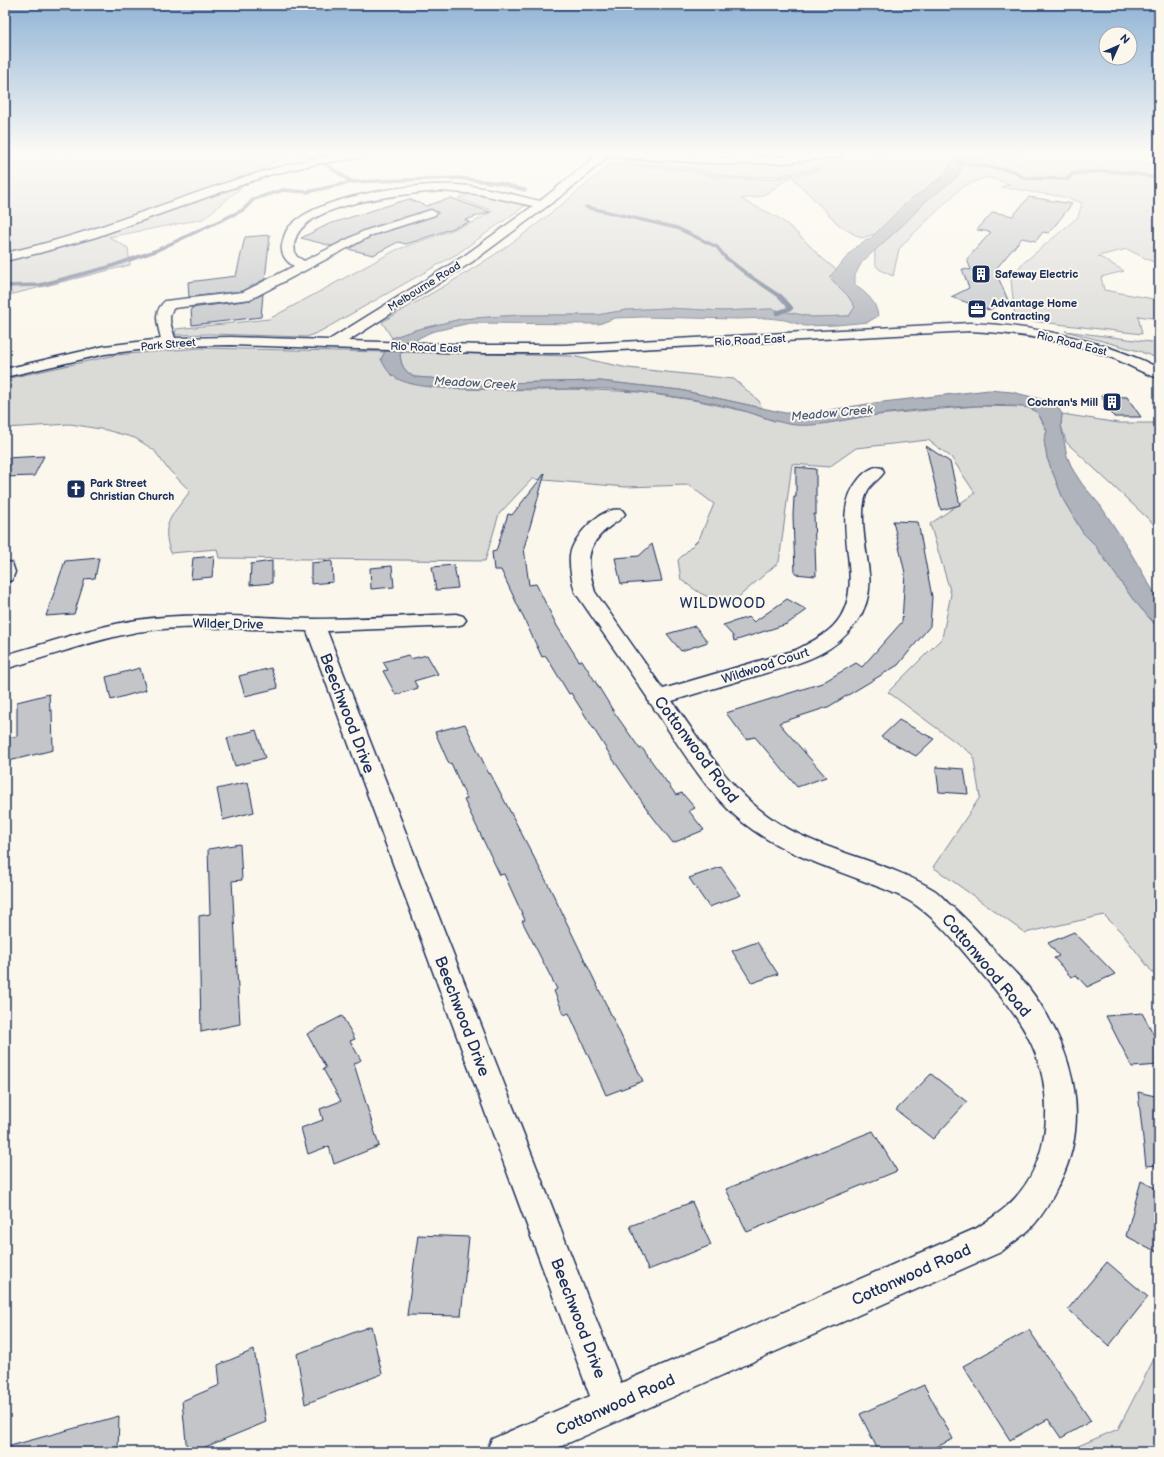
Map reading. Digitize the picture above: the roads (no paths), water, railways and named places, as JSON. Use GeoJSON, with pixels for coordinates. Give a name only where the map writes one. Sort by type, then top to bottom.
{"type":"FeatureCollection","features":[{"type":"Feature","properties":{"kind":"street"},"geometry":{"type":"LineString","coordinates":[[5,257],[75,240],[134,221]]}},
{"type":"Feature","properties":{"kind":"street"},"geometry":{"type":"LineString","coordinates":[[303,221],[288,235],[288,255],[292,261],[304,266]]}},
{"type":"Feature","properties":{"kind":"street"},"geometry":{"type":"LineString","coordinates":[[168,342],[162,315],[165,308],[170,304],[246,296],[368,233],[406,221]]}},
{"type":"Feature","properties":{"kind":"street","name":"Melbourne Road"},"geometry":{"type":"LineString","coordinates":[[334,343],[468,259],[520,221]]}},
{"type":"Feature","properties":{"kind":"street","name":"Rio Road East"},"geometry":{"type":"LineString","coordinates":[[334,343],[456,348],[564,349],[977,327],[1027,332],[1078,342],[1152,366],[1159,374]]}},
{"type":"Feature","properties":{"kind":"street","name":"Park Street"},"geometry":{"type":"LineString","coordinates":[[5,373],[98,351],[168,342],[206,341],[334,343]]}},
{"type":"Feature","properties":{"kind":"street","name":"Wildwood Court"},"geometry":{"type":"LineString","coordinates":[[658,698],[803,655],[824,644],[840,632],[854,614],[860,596],[861,582],[855,530],[856,500],[860,489],[876,472]]}},
{"type":"Feature","properties":{"kind":"street","name":"Cottonwood Road"},"geometry":{"type":"LineString","coordinates":[[504,1452],[989,1240],[1019,1217],[1037,1195],[1053,1164],[1061,1130],[1060,1087],[1053,1059],[1038,1026],[1018,996],[948,916],[917,892],[792,842],[762,824],[742,809],[721,788],[585,592],[580,576],[580,547],[591,532],[616,514]]}},
{"type":"Feature","properties":{"kind":"street"},"geometry":{"type":"LineString","coordinates":[[5,567],[5,576]]}},
{"type":"Feature","properties":{"kind":"street","name":"Wilder Drive"},"geometry":{"type":"LineString","coordinates":[[5,662],[104,633],[138,626],[193,622],[315,625],[456,620]]}},
{"type":"Feature","properties":{"kind":"street","name":"Beechwood Drive"},"geometry":{"type":"LineString","coordinates":[[315,625],[612,1406]]}},
{"type":"Feature","properties":{"kind":"water","name":"Meadow Creek"},"geometry":{"type":"Polygon","coordinates":[[[888,221],[907,221],[862,262],[855,275],[855,285],[870,298],[877,311],[878,316],[868,322],[805,326],[785,320],[768,318],[738,319],[643,317],[615,318],[599,324],[470,323],[431,332],[419,338],[400,354],[401,362],[408,373],[415,377],[498,383],[600,381],[680,390],[785,413],[811,413],[874,403],[989,390],[1012,392],[1048,401],[1057,406],[1062,414],[1061,425],[1067,456],[1073,470],[1082,484],[1100,505],[1125,543],[1159,601],[1159,629],[1132,598],[1094,544],[1083,533],[1064,501],[1047,458],[1044,440],[1047,431],[1037,412],[1027,408],[984,406],[929,409],[859,417],[823,424],[795,425],[742,410],[697,400],[633,391],[611,389],[454,389],[421,386],[393,376],[385,367],[381,359],[392,338],[415,330],[461,319],[519,315],[597,315],[626,310],[668,308],[722,311],[771,309],[813,317],[849,316],[855,307],[848,296],[829,277],[858,245],[870,239],[888,221]]]}},
{"type":"Feature","properties":{"kind":"waterway"},"geometry":{"type":"LineString","coordinates":[[5,286],[40,285],[109,267],[155,251],[219,221]]}},
{"type":"Feature","properties":{"kind":"waterway"},"geometry":{"type":"LineString","coordinates":[[647,221],[677,228],[717,247],[725,257],[748,275],[781,297]]}},
{"type":"Feature","properties":{"kind":"waterway"},"geometry":{"type":"LineString","coordinates":[[777,313],[791,308],[781,297]]}},
{"type":"Feature","properties":{"kind":"place","name":"Safeway Electric"},"geometry":{"type":"Point","coordinates":[981,274]}},
{"type":"Feature","properties":{"kind":"place","name":"Advantage Home Contracting"},"geometry":{"type":"Point","coordinates":[977,309]}},
{"type":"Feature","properties":{"kind":"place","name":"Cochran's Mill"},"geometry":{"type":"Point","coordinates":[1112,402]}},
{"type":"Feature","properties":{"kind":"place","name":"Park Street Christian Church"},"geometry":{"type":"Point","coordinates":[76,489]}},
{"type":"Feature","properties":{"kind":"district","name":"WILDWOOD"},"geometry":{"type":"Point","coordinates":[723,603]}}]}
